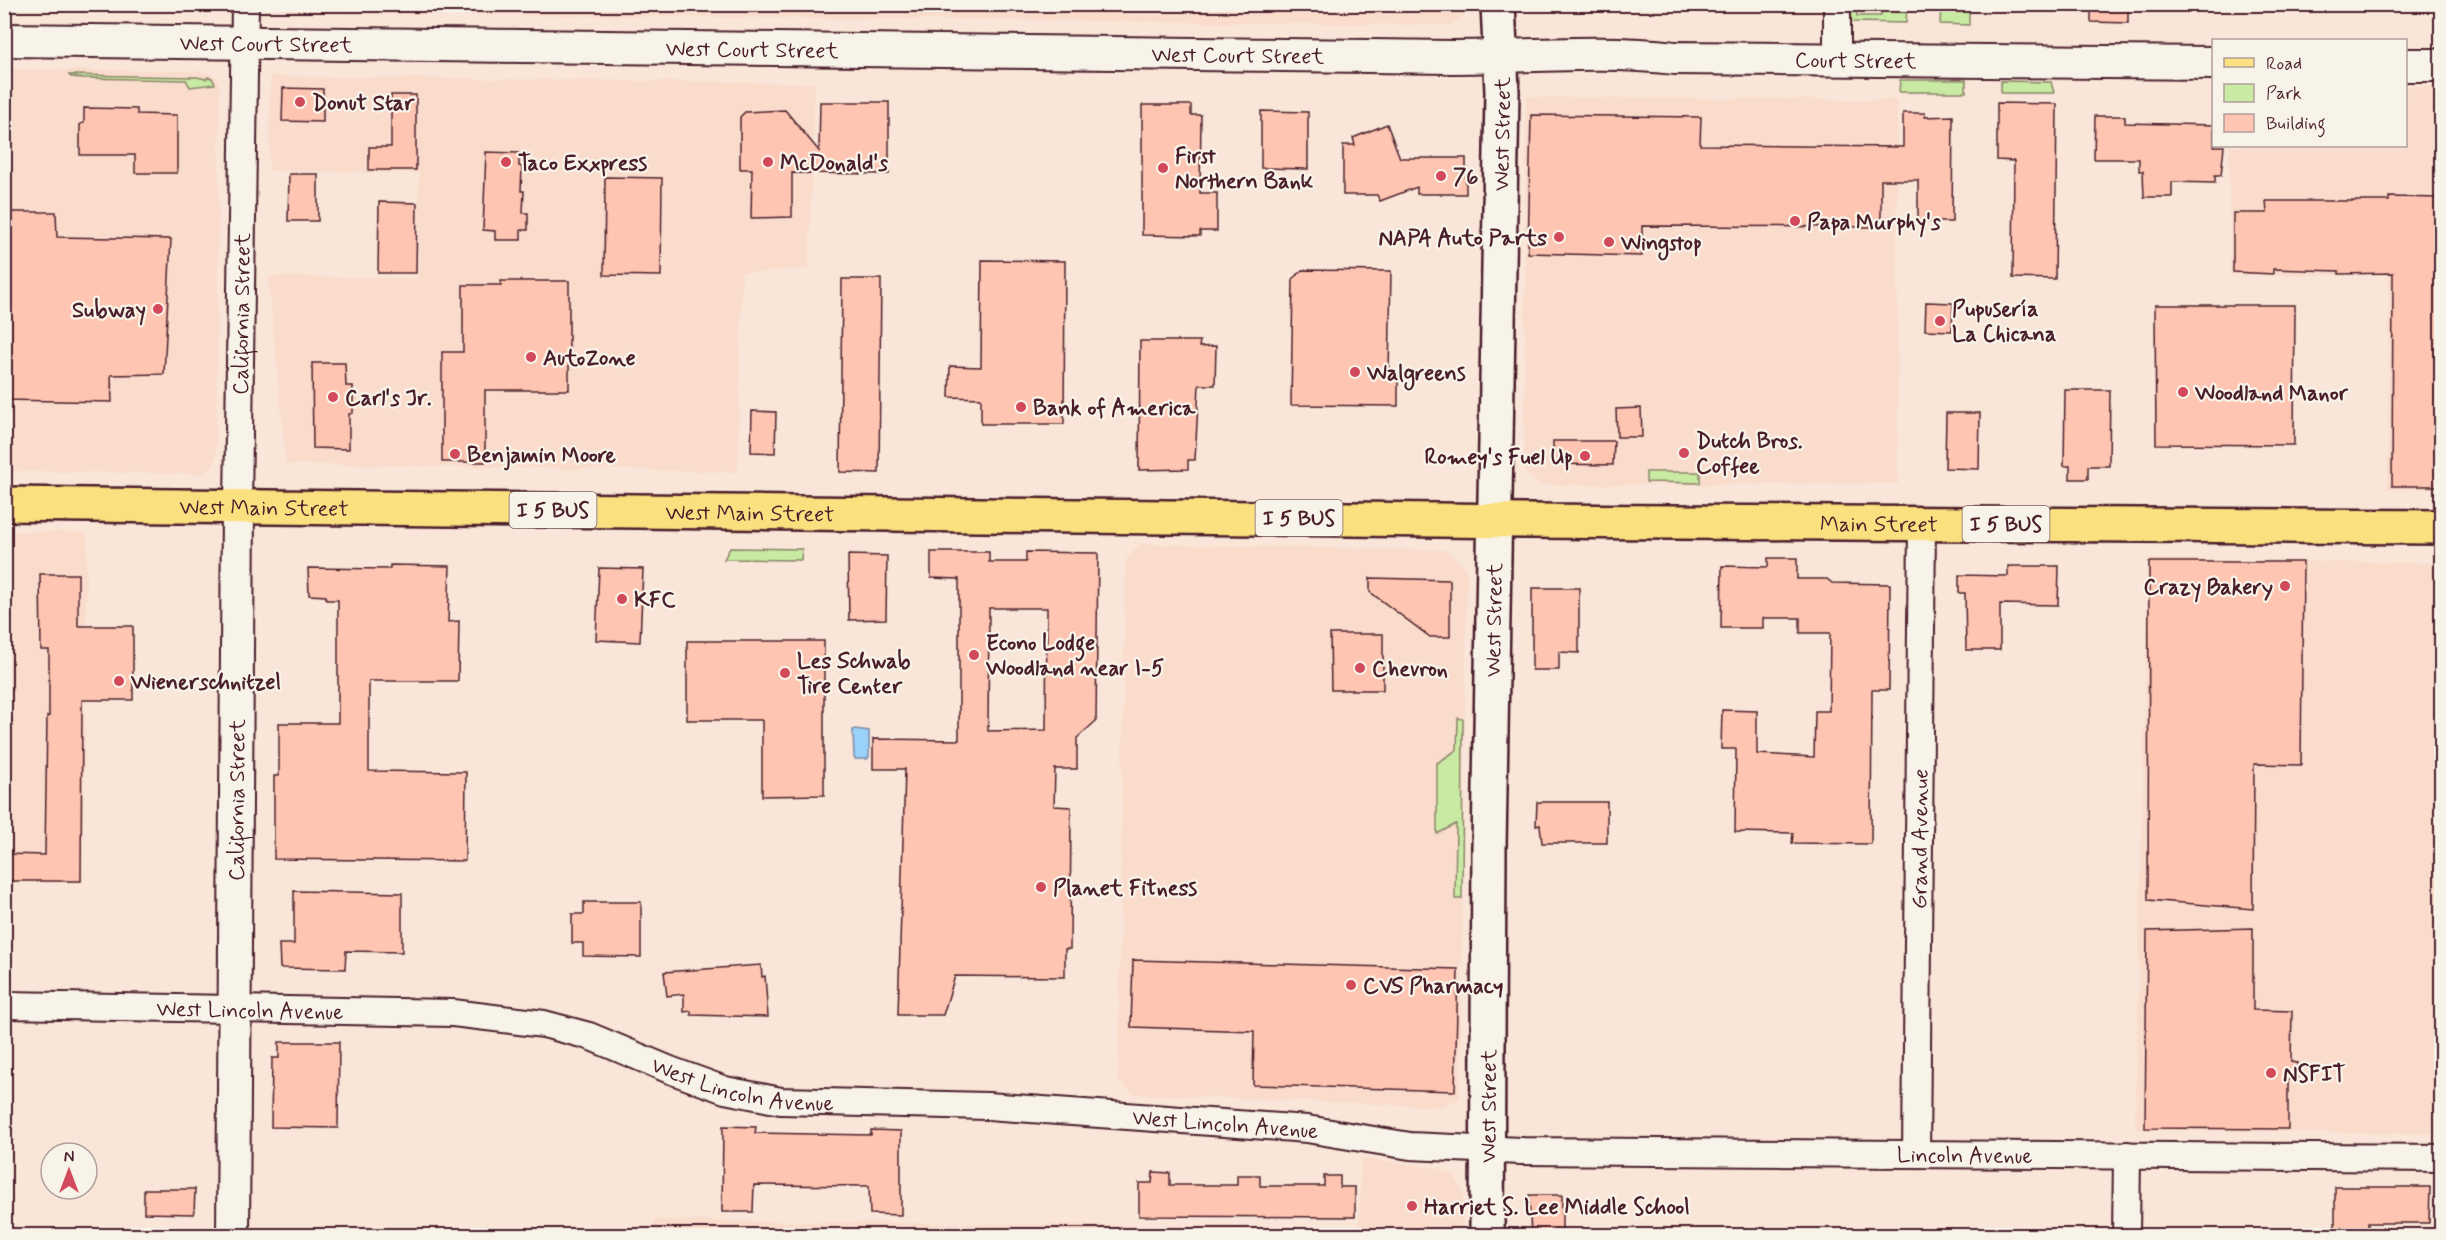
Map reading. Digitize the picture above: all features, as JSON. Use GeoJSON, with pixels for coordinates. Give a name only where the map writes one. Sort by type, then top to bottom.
{"type":"FeatureCollection","features":[{"type":"Feature","properties":{"kind":"main road","name":"West Street"},"geometry":{"type":"LineString","coordinates":[[1487,1236],[1489,848],[1502,92],[1498,4]]}},
{"type":"Feature","properties":{"kind":"main road","name":"West Main Street"},"geometry":{"type":"LineString","coordinates":[[4,504],[1496,520]]}},
{"type":"Feature","properties":{"kind":"main road","name":"Main Street"},"geometry":{"type":"LineString","coordinates":[[1496,520],[2442,527]]}},
{"type":"Feature","properties":{"kind":"street","name":"California Street"},"geometry":{"type":"LineString","coordinates":[[233,1236],[238,506],[245,4]]}},
{"type":"Feature","properties":{"kind":"street"},"geometry":{"type":"LineString","coordinates":[[1837,4],[1837,59]]}},
{"type":"Feature","properties":{"kind":"street","name":"West Court Street"},"geometry":{"type":"LineString","coordinates":[[4,40],[1454,57],[1500,55]]}},
{"type":"Feature","properties":{"kind":"street","name":"Court Street"},"geometry":{"type":"LineString","coordinates":[[1500,55],[1637,54],[1675,58],[2212,63]]}},
{"type":"Feature","properties":{"kind":"street"},"geometry":{"type":"LineString","coordinates":[[2407,65],[2442,65]]}},
{"type":"Feature","properties":{"kind":"street","name":"Grand Avenue"},"geometry":{"type":"LineString","coordinates":[[1916,1154],[1922,524]]}},
{"type":"Feature","properties":{"kind":"street","name":"West Lincoln Avenue"},"geometry":{"type":"LineString","coordinates":[[4,1005],[453,1012],[516,1019],[589,1036],[693,1080],[725,1090],[781,1101],[988,1106],[1307,1129],[1410,1146],[1487,1150]]}},
{"type":"Feature","properties":{"kind":"street","name":"Lincoln Avenue"},"geometry":{"type":"LineString","coordinates":[[1487,1150],[2442,1158]]}},
{"type":"Feature","properties":{"kind":"street"},"geometry":{"type":"LineString","coordinates":[[2126,1236],[2127,1155]]}},
{"type":"Feature","properties":{"kind":"shaded area"},"geometry":{"type":"Polygon","coordinates":[[[663,4],[664,13],[664,4],[1469,5],[1462,18],[1449,25],[316,13],[289,12],[276,5],[663,4]]]}},
{"type":"Feature","properties":{"kind":"shaded area"},"geometry":{"type":"Polygon","coordinates":[[[5,69],[200,71],[216,76],[220,89],[216,456],[213,466],[205,472],[200,474],[5,471],[5,69]]]}},
{"type":"Feature","properties":{"kind":"shaded area"},"geometry":{"type":"Polygon","coordinates":[[[270,76],[815,83],[809,269],[742,273],[738,472],[286,464],[268,276],[418,278],[419,173],[269,171],[270,76]]]}},
{"type":"Feature","properties":{"kind":"shaded area"},"geometry":{"type":"Polygon","coordinates":[[[2407,86],[2441,86],[2441,489],[2388,489],[2389,275],[2230,275],[2229,147],[2407,147],[2407,86]]]}},
{"type":"Feature","properties":{"kind":"shaded area"},"geometry":{"type":"Polygon","coordinates":[[[1526,97],[1897,100],[1898,484],[1539,485],[1524,472],[1526,97]]]}},
{"type":"Feature","properties":{"kind":"shaded area"},"geometry":{"type":"Polygon","coordinates":[[[5,531],[87,532],[83,883],[5,883],[5,531]]]}},
{"type":"Feature","properties":{"kind":"shaded area"},"geometry":{"type":"Polygon","coordinates":[[[1140,544],[1447,550],[1467,569],[1460,1099],[1440,1107],[1134,1094],[1118,1081],[1125,561],[1140,544]]]}},
{"type":"Feature","properties":{"kind":"shaded area"},"geometry":{"type":"Polygon","coordinates":[[[2148,559],[2441,563],[2441,1134],[2135,1130],[2148,559]]]}},
{"type":"Feature","properties":{"kind":"shaded area","name":"Harriet S. Lee Middle School"},"geometry":{"type":"Polygon","coordinates":[[[1361,1158],[1438,1168],[1455,1176],[1463,1192],[1463,1235],[654,1235],[654,1220],[1359,1228],[1361,1158]]]}},
{"type":"Feature","properties":{"kind":"green space"},"geometry":{"type":"Polygon","coordinates":[[[1851,5],[1856,5],[1857,16],[1881,16],[1881,5],[1907,5],[1906,23],[1851,22],[1851,5]]]}},
{"type":"Feature","properties":{"kind":"green space"},"geometry":{"type":"Polygon","coordinates":[[[1941,5],[1969,7],[1969,25],[1940,24],[1941,5]]]}},
{"type":"Feature","properties":{"kind":"green space"},"geometry":{"type":"Polygon","coordinates":[[[69,75],[206,79],[208,77],[212,78],[215,84],[190,87],[186,80],[81,78],[69,75]]]}},
{"type":"Feature","properties":{"kind":"green space"},"geometry":{"type":"Polygon","coordinates":[[[1900,80],[1966,80],[1966,92],[1899,92],[1900,80]]]}},
{"type":"Feature","properties":{"kind":"green space"},"geometry":{"type":"Polygon","coordinates":[[[2001,81],[2051,82],[2054,93],[2001,93],[2001,81]]]}},
{"type":"Feature","properties":{"kind":"green space"},"geometry":{"type":"Polygon","coordinates":[[[1646,472],[1700,472],[1700,483],[1646,482],[1646,472]]]}},
{"type":"Feature","properties":{"kind":"green space"},"geometry":{"type":"Polygon","coordinates":[[[730,548],[802,549],[801,560],[724,559],[730,548]]]}},
{"type":"Feature","properties":{"kind":"green space"},"geometry":{"type":"Polygon","coordinates":[[[1458,718],[1463,719],[1462,899],[1455,899],[1456,824],[1437,834],[1437,763],[1457,750],[1458,718]]]}},
{"type":"Feature","properties":{"kind":"water"},"geometry":{"type":"Polygon","coordinates":[[[853,730],[869,731],[869,757],[867,759],[855,759],[854,757],[853,730]]]}},
{"type":"Feature","properties":{"kind":"building"},"geometry":{"type":"Polygon","coordinates":[[[2091,4],[2128,4],[2128,23],[2091,22],[2091,4]]]}},
{"type":"Feature","properties":{"kind":"building"},"geometry":{"type":"Polygon","coordinates":[[[283,88],[323,89],[323,122],[282,121],[283,88]]]}},
{"type":"Feature","properties":{"kind":"building"},"geometry":{"type":"Polygon","coordinates":[[[391,95],[416,95],[416,170],[369,170],[369,147],[391,147],[391,95]]]}},
{"type":"Feature","properties":{"kind":"building"},"geometry":{"type":"Polygon","coordinates":[[[820,102],[889,102],[889,174],[792,173],[792,217],[751,218],[752,169],[740,169],[740,117],[745,112],[785,110],[819,151],[820,102]]]}},
{"type":"Feature","properties":{"kind":"building"},"geometry":{"type":"Polygon","coordinates":[[[1997,103],[2057,104],[2055,279],[2013,278],[2014,161],[1997,160],[1997,103]]]}},
{"type":"Feature","properties":{"kind":"building"},"geometry":{"type":"Polygon","coordinates":[[[1142,105],[1191,105],[1191,115],[1201,115],[1200,193],[1217,193],[1217,231],[1200,231],[1200,236],[1142,235],[1142,105]]]}},
{"type":"Feature","properties":{"kind":"building"},"geometry":{"type":"Polygon","coordinates":[[[84,108],[137,109],[137,114],[177,115],[177,173],[135,173],[135,155],[80,155],[80,124],[84,123],[84,108]]]}},
{"type":"Feature","properties":{"kind":"building"},"geometry":{"type":"Polygon","coordinates":[[[1261,111],[1308,112],[1308,169],[1261,168],[1261,111]]]}},
{"type":"Feature","properties":{"kind":"building"},"geometry":{"type":"Polygon","coordinates":[[[1903,113],[1925,113],[1925,117],[1953,116],[1952,222],[1918,222],[1918,180],[1881,180],[1881,227],[1642,226],[1642,256],[1528,253],[1531,115],[1701,117],[1700,145],[1903,147],[1903,113]]]}},
{"type":"Feature","properties":{"kind":"building"},"geometry":{"type":"Polygon","coordinates":[[[2095,116],[2125,116],[2125,123],[2212,125],[2212,147],[2224,147],[2221,175],[2215,175],[2215,183],[2172,182],[2172,197],[2144,197],[2143,171],[2139,171],[2139,159],[2094,159],[2095,116]]]}},
{"type":"Feature","properties":{"kind":"building"},"geometry":{"type":"Polygon","coordinates":[[[1387,124],[1400,158],[1466,158],[1466,194],[1417,194],[1417,187],[1380,201],[1377,195],[1343,195],[1343,145],[1355,145],[1353,138],[1387,124]]]}},
{"type":"Feature","properties":{"kind":"building"},"geometry":{"type":"Polygon","coordinates":[[[486,152],[519,153],[519,166],[522,167],[521,191],[524,191],[523,213],[528,213],[528,230],[521,230],[521,240],[495,240],[495,231],[483,230],[486,152]]]}},
{"type":"Feature","properties":{"kind":"building"},"geometry":{"type":"Polygon","coordinates":[[[289,174],[318,174],[318,221],[288,221],[289,174]]]}},
{"type":"Feature","properties":{"kind":"building"},"geometry":{"type":"Polygon","coordinates":[[[605,177],[662,178],[661,276],[604,275],[605,177]]]}},
{"type":"Feature","properties":{"kind":"building"},"geometry":{"type":"Polygon","coordinates":[[[2389,197],[2442,198],[2442,486],[2392,486],[2393,273],[2339,274],[2339,271],[2273,269],[2273,274],[2233,272],[2233,213],[2267,213],[2266,201],[2389,201],[2389,197]]]}},
{"type":"Feature","properties":{"kind":"building"},"geometry":{"type":"Polygon","coordinates":[[[379,202],[417,203],[416,273],[378,273],[379,202]]]}},
{"type":"Feature","properties":{"kind":"building"},"geometry":{"type":"Polygon","coordinates":[[[5,212],[56,212],[57,237],[171,239],[164,374],[111,375],[112,402],[4,400],[4,355],[7,355],[5,212]]]}},
{"type":"Feature","properties":{"kind":"building"},"geometry":{"type":"Polygon","coordinates":[[[982,260],[1065,261],[1064,424],[981,424],[981,398],[949,397],[950,366],[981,367],[982,260]]]}},
{"type":"Feature","properties":{"kind":"building"},"geometry":{"type":"Polygon","coordinates":[[[1302,270],[1391,271],[1389,373],[1398,373],[1398,406],[1291,405],[1293,279],[1302,270]]]}},
{"type":"Feature","properties":{"kind":"building"},"geometry":{"type":"Polygon","coordinates":[[[842,279],[881,279],[879,473],[840,472],[842,279]]]}},
{"type":"Feature","properties":{"kind":"building"},"geometry":{"type":"Polygon","coordinates":[[[501,281],[569,281],[569,390],[485,390],[485,462],[442,462],[442,352],[463,352],[463,285],[501,285],[501,281]]]}},
{"type":"Feature","properties":{"kind":"building"},"geometry":{"type":"Polygon","coordinates":[[[1926,302],[1953,303],[1952,331],[1925,330],[1926,302]]]}},
{"type":"Feature","properties":{"kind":"building","name":"Woodland Manor"},"geometry":{"type":"Polygon","coordinates":[[[2155,305],[2295,305],[2294,445],[2156,444],[2155,305]]]}},
{"type":"Feature","properties":{"kind":"building"},"geometry":{"type":"Polygon","coordinates":[[[1140,341],[1200,341],[1199,347],[1216,346],[1215,385],[1199,385],[1195,460],[1188,460],[1188,469],[1139,470],[1140,341]]]}},
{"type":"Feature","properties":{"kind":"building","name":"Carl's Jr."},"geometry":{"type":"Polygon","coordinates":[[[312,363],[345,363],[346,386],[353,386],[353,413],[349,414],[349,449],[313,448],[312,363]]]}},
{"type":"Feature","properties":{"kind":"building"},"geometry":{"type":"Polygon","coordinates":[[[2065,390],[2110,390],[2109,466],[2088,466],[2088,479],[2070,479],[2070,466],[2064,466],[2065,390]]]}},
{"type":"Feature","properties":{"kind":"building"},"geometry":{"type":"Polygon","coordinates":[[[1641,408],[1642,437],[1617,437],[1616,409],[1641,408]]]}},
{"type":"Feature","properties":{"kind":"building"},"geometry":{"type":"Polygon","coordinates":[[[752,411],[776,412],[775,453],[751,452],[752,411]]]}},
{"type":"Feature","properties":{"kind":"building"},"geometry":{"type":"Polygon","coordinates":[[[1946,413],[1980,413],[1979,469],[1945,468],[1946,413]]]}},
{"type":"Feature","properties":{"kind":"building"},"geometry":{"type":"Polygon","coordinates":[[[1553,441],[1614,441],[1613,465],[1553,464],[1553,441]]]}},
{"type":"Feature","properties":{"kind":"building"},"geometry":{"type":"Polygon","coordinates":[[[931,552],[989,552],[989,562],[1026,562],[1026,552],[1098,553],[1096,721],[1077,738],[1077,769],[1055,769],[1054,806],[1071,807],[1070,949],[1065,949],[1065,977],[955,976],[943,1015],[898,1015],[905,769],[873,769],[873,739],[959,740],[959,579],[931,578],[931,552]],[[989,608],[988,731],[1046,730],[1047,608],[989,608]]]}},
{"type":"Feature","properties":{"kind":"building"},"geometry":{"type":"Polygon","coordinates":[[[848,555],[887,556],[886,619],[849,620],[848,555]]]}},
{"type":"Feature","properties":{"kind":"building"},"geometry":{"type":"Polygon","coordinates":[[[1768,558],[1797,558],[1797,579],[1827,579],[1832,583],[1890,584],[1889,690],[1872,690],[1871,844],[1792,843],[1793,833],[1735,832],[1736,749],[1721,749],[1722,710],[1757,711],[1757,754],[1814,757],[1815,711],[1829,711],[1830,633],[1800,633],[1800,618],[1763,618],[1763,628],[1721,628],[1722,566],[1768,567],[1768,558]]]}},
{"type":"Feature","properties":{"kind":"building"},"geometry":{"type":"Polygon","coordinates":[[[2149,562],[2303,562],[2301,765],[2254,764],[2253,909],[2148,900],[2149,562]]]}},
{"type":"Feature","properties":{"kind":"building"},"geometry":{"type":"Polygon","coordinates":[[[390,565],[450,566],[448,622],[459,621],[458,681],[369,681],[369,771],[466,772],[465,861],[274,859],[274,776],[279,776],[279,723],[338,723],[338,600],[326,600],[326,596],[309,595],[308,568],[390,569],[390,565]]]}},
{"type":"Feature","properties":{"kind":"building"},"geometry":{"type":"Polygon","coordinates":[[[2008,566],[2059,566],[2058,605],[2000,604],[2000,650],[1966,650],[1965,593],[1959,593],[1959,575],[2008,576],[2008,566]]]}},
{"type":"Feature","properties":{"kind":"building"},"geometry":{"type":"Polygon","coordinates":[[[599,568],[643,569],[640,642],[596,640],[599,568]]]}},
{"type":"Feature","properties":{"kind":"building"},"geometry":{"type":"Polygon","coordinates":[[[40,574],[78,574],[78,626],[133,626],[133,700],[82,700],[81,881],[4,881],[4,854],[45,855],[49,650],[41,650],[40,574]]]}},
{"type":"Feature","properties":{"kind":"building"},"geometry":{"type":"Polygon","coordinates":[[[1370,578],[1450,580],[1450,637],[1430,637],[1370,592],[1370,578]]]}},
{"type":"Feature","properties":{"kind":"building"},"geometry":{"type":"Polygon","coordinates":[[[1532,588],[1579,588],[1579,653],[1559,652],[1559,670],[1532,670],[1532,588]]]}},
{"type":"Feature","properties":{"kind":"building"},"geometry":{"type":"Polygon","coordinates":[[[1330,634],[1383,634],[1383,690],[1331,690],[1330,634]]]}},
{"type":"Feature","properties":{"kind":"building"},"geometry":{"type":"Polygon","coordinates":[[[687,641],[824,641],[824,795],[762,796],[762,720],[687,720],[687,641]]]}},
{"type":"Feature","properties":{"kind":"building"},"geometry":{"type":"Polygon","coordinates":[[[1537,802],[1607,802],[1607,843],[1542,843],[1540,825],[1536,826],[1537,802]]]}},
{"type":"Feature","properties":{"kind":"building"},"geometry":{"type":"Polygon","coordinates":[[[294,891],[402,893],[402,952],[346,951],[345,969],[280,968],[279,944],[294,944],[294,891]]]}},
{"type":"Feature","properties":{"kind":"building"},"geometry":{"type":"Polygon","coordinates":[[[584,902],[641,902],[641,957],[583,956],[583,943],[572,943],[572,914],[584,914],[584,902]]]}},
{"type":"Feature","properties":{"kind":"building"},"geometry":{"type":"Polygon","coordinates":[[[2253,928],[2253,1010],[2292,1011],[2291,1062],[2297,1063],[2298,1079],[2288,1079],[2288,1129],[2145,1128],[2147,931],[2253,928]]]}},
{"type":"Feature","properties":{"kind":"building"},"geometry":{"type":"Polygon","coordinates":[[[1133,960],[1458,969],[1455,1091],[1253,1085],[1254,1031],[1131,1027],[1133,960]]]}},
{"type":"Feature","properties":{"kind":"building"},"geometry":{"type":"Polygon","coordinates":[[[761,965],[762,977],[765,976],[768,1017],[691,1015],[691,1011],[684,1012],[684,994],[667,996],[664,972],[761,965]]]}},
{"type":"Feature","properties":{"kind":"building"},"geometry":{"type":"Polygon","coordinates":[[[279,1042],[339,1042],[338,1128],[271,1127],[272,1058],[279,1058],[279,1042]]]}},
{"type":"Feature","properties":{"kind":"building"},"geometry":{"type":"Polygon","coordinates":[[[723,1126],[756,1127],[755,1133],[871,1135],[871,1130],[901,1131],[901,1215],[870,1214],[869,1186],[754,1185],[753,1212],[722,1212],[723,1126]]]}},
{"type":"Feature","properties":{"kind":"building"},"geometry":{"type":"Polygon","coordinates":[[[1153,1172],[1170,1173],[1170,1185],[1237,1185],[1237,1175],[1260,1175],[1260,1186],[1324,1186],[1324,1176],[1340,1176],[1340,1187],[1355,1187],[1355,1217],[1139,1216],[1139,1183],[1152,1183],[1153,1172]]]}},
{"type":"Feature","properties":{"kind":"building"},"geometry":{"type":"Polygon","coordinates":[[[2335,1187],[2430,1187],[2429,1223],[2368,1223],[2368,1236],[2335,1236],[2335,1187]]]}},
{"type":"Feature","properties":{"kind":"building"},"geometry":{"type":"Polygon","coordinates":[[[144,1189],[195,1189],[194,1214],[144,1213],[144,1189]]]}},
{"type":"Feature","properties":{"kind":"building"},"geometry":{"type":"Polygon","coordinates":[[[1529,1195],[1562,1195],[1562,1236],[1531,1236],[1529,1195]]]}},
{"type":"Feature","properties":{"kind":"place","name":"Donut Star"},"geometry":{"type":"Point","coordinates":[300,102]}},
{"type":"Feature","properties":{"kind":"place","name":"Taco Exxpress"},"geometry":{"type":"Point","coordinates":[506,162]}},
{"type":"Feature","properties":{"kind":"place","name":"McDonald's"},"geometry":{"type":"Point","coordinates":[768,162]}},
{"type":"Feature","properties":{"kind":"place","name":"First Northern Bank"},"geometry":{"type":"Point","coordinates":[1163,168]}},
{"type":"Feature","properties":{"kind":"place","name":"76"},"geometry":{"type":"Point","coordinates":[1441,176]}},
{"type":"Feature","properties":{"kind":"place","name":"Papa Murphy's"},"geometry":{"type":"Point","coordinates":[1795,221]}},
{"type":"Feature","properties":{"kind":"place","name":"NAPA Auto Parts"},"geometry":{"type":"Point","coordinates":[1559,237]}},
{"type":"Feature","properties":{"kind":"place","name":"Wingstop"},"geometry":{"type":"Point","coordinates":[1609,242]}},
{"type":"Feature","properties":{"kind":"place","name":"Subway"},"geometry":{"type":"Point","coordinates":[158,309]}},
{"type":"Feature","properties":{"kind":"place","name":"Pupusería La Chicana"},"geometry":{"type":"Point","coordinates":[1940,321]}},
{"type":"Feature","properties":{"kind":"place","name":"AutoZone"},"geometry":{"type":"Point","coordinates":[531,357]}},
{"type":"Feature","properties":{"kind":"place","name":"Walgreens"},"geometry":{"type":"Point","coordinates":[1355,372]}},
{"type":"Feature","properties":{"kind":"place","name":"Woodland Manor"},"geometry":{"type":"Point","coordinates":[2183,392]}},
{"type":"Feature","properties":{"kind":"place","name":"Carl's Jr."},"geometry":{"type":"Point","coordinates":[333,397]}},
{"type":"Feature","properties":{"kind":"place","name":"Bank of America"},"geometry":{"type":"Point","coordinates":[1021,407]}},
{"type":"Feature","properties":{"kind":"place","name":"Dutch Bros. Coffee"},"geometry":{"type":"Point","coordinates":[1684,453]}},
{"type":"Feature","properties":{"kind":"place","name":"Benjamin Moore"},"geometry":{"type":"Point","coordinates":[455,454]}},
{"type":"Feature","properties":{"kind":"place","name":"Romey's Fuel Up"},"geometry":{"type":"Point","coordinates":[1585,456]}},
{"type":"Feature","properties":{"kind":"place","name":"Crazy Bakery"},"geometry":{"type":"Point","coordinates":[2285,586]}},
{"type":"Feature","properties":{"kind":"place","name":"KFC"},"geometry":{"type":"Point","coordinates":[622,599]}},
{"type":"Feature","properties":{"kind":"place","name":"Econo Lodge Woodland near I-5"},"geometry":{"type":"Point","coordinates":[974,655]}},
{"type":"Feature","properties":{"kind":"place","name":"Chevron"},"geometry":{"type":"Point","coordinates":[1360,668]}},
{"type":"Feature","properties":{"kind":"place","name":"Les Schwab Tire Center"},"geometry":{"type":"Point","coordinates":[785,673]}},
{"type":"Feature","properties":{"kind":"place","name":"Wienerschnitzel"},"geometry":{"type":"Point","coordinates":[119,681]}},
{"type":"Feature","properties":{"kind":"place","name":"Planet Fitness"},"geometry":{"type":"Point","coordinates":[1041,887]}},
{"type":"Feature","properties":{"kind":"place","name":"CVS Pharmacy"},"geometry":{"type":"Point","coordinates":[1351,985]}},
{"type":"Feature","properties":{"kind":"place","name":"NSFIT"},"geometry":{"type":"Point","coordinates":[2271,1073]}},
{"type":"Feature","properties":{"kind":"place","name":"Harriet S. Lee Middle School"},"geometry":{"type":"Point","coordinates":[1412,1206]}}]}
